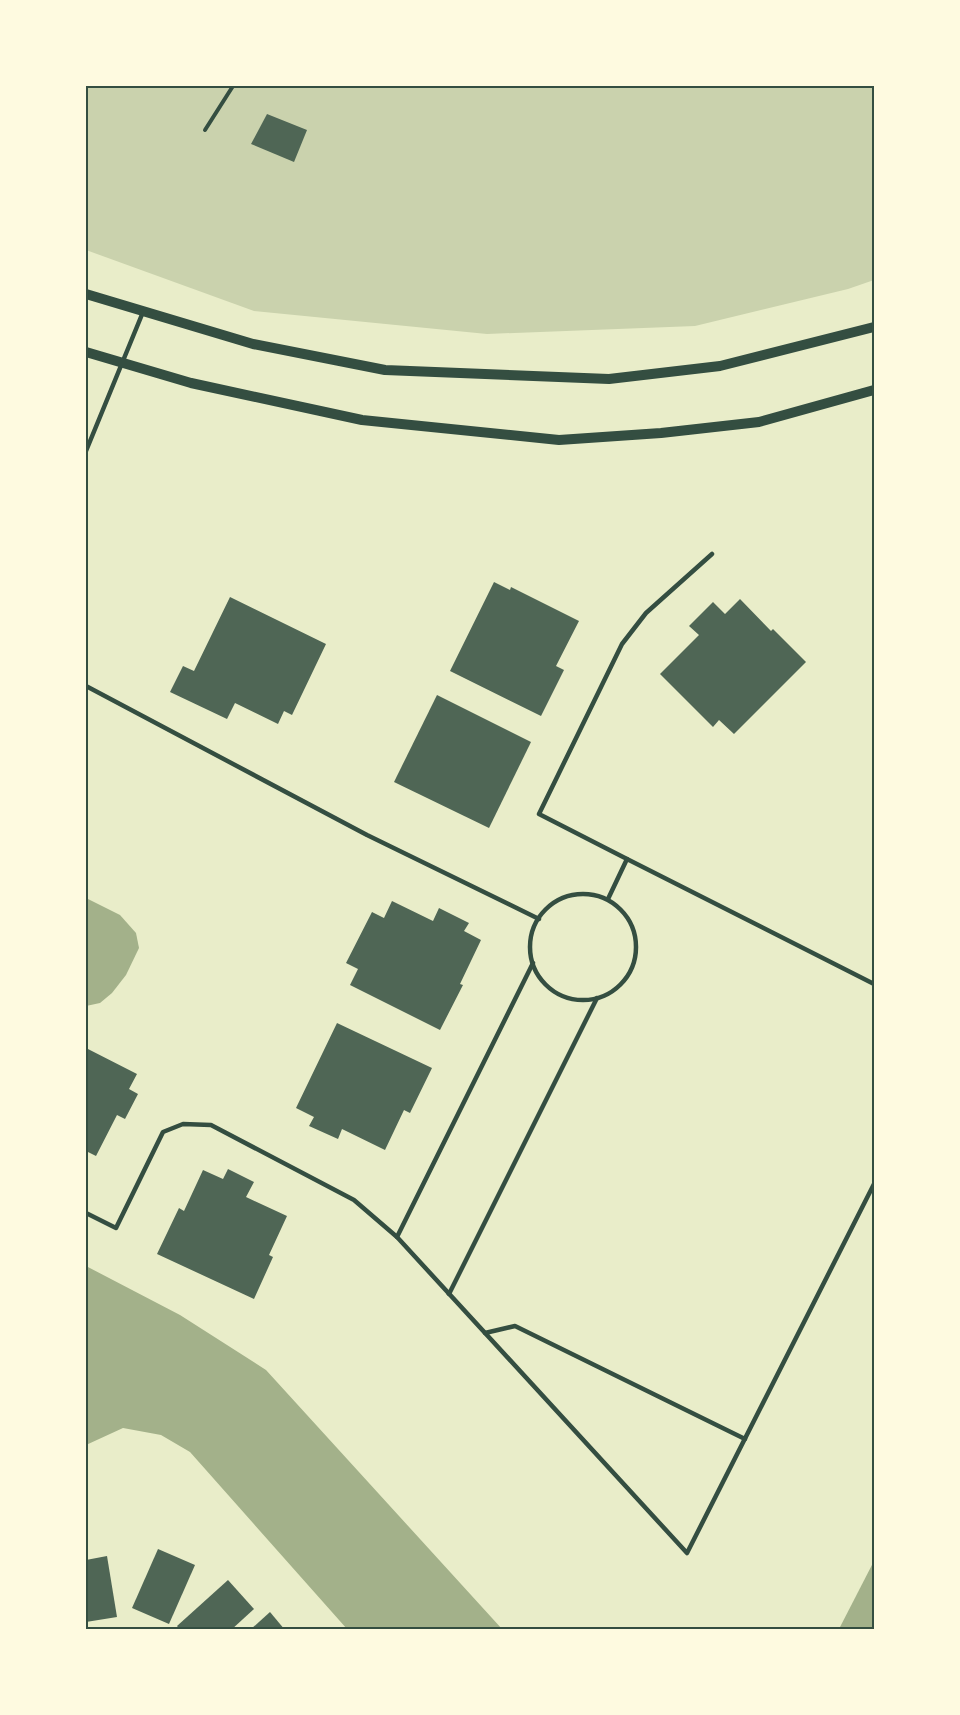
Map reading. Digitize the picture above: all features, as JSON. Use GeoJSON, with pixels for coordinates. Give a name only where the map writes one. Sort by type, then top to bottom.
{"type":"FeatureCollection","features":[{"type":"Feature","properties":{"kind":"street"},"geometry":{"type":"LineString","coordinates":[[86,294],[253,344],[385,370],[609,379],[720,366],[874,327]]}},
{"type":"Feature","properties":{"kind":"street"},"geometry":{"type":"LineString","coordinates":[[86,352],[191,383],[362,420],[559,440],[661,433],[759,422],[874,390]]}},
{"type":"Feature","properties":{"kind":"lane"},"geometry":{"type":"LineString","coordinates":[[86,451],[143,311]]}},
{"type":"Feature","properties":{"kind":"lane"},"geometry":{"type":"LineString","coordinates":[[712,554],[646,613],[622,644],[539,814],[874,984]]}},
{"type":"Feature","properties":{"kind":"lane"},"geometry":{"type":"LineString","coordinates":[[86,686],[366,835],[539,919]]}},
{"type":"Feature","properties":{"kind":"lane"},"geometry":{"type":"LineString","coordinates":[[608,899],[627,859]]}},
{"type":"Feature","properties":{"kind":"lane"},"geometry":{"type":"LineString","coordinates":[[577,894],[593,894],[608,899],[622,910],[632,926],[636,944],[634,961],[626,978],[613,990],[597,998],[579,1000],[562,996],[546,986],[533,963],[532,935],[539,919],[549,907],[562,898],[577,894]]}},
{"type":"Feature","properties":{"kind":"lane"},"geometry":{"type":"LineString","coordinates":[[397,1237],[533,963]]}},
{"type":"Feature","properties":{"kind":"lane"},"geometry":{"type":"LineString","coordinates":[[449,1294],[597,998]]}},
{"type":"Feature","properties":{"kind":"lane"},"geometry":{"type":"LineString","coordinates":[[86,1213],[116,1228],[163,1132],[183,1124],[211,1125],[354,1200],[397,1237],[687,1553],[874,1184]]}},
{"type":"Feature","properties":{"kind":"lane"},"geometry":{"type":"LineString","coordinates":[[485,1333],[515,1326],[745,1438]]}},
{"type":"Feature","properties":{"kind":"path"},"geometry":{"type":"LineString","coordinates":[[206,130],[232,86]]}},
{"type":"Feature","properties":{"kind":"shaded area"},"geometry":{"type":"Polygon","coordinates":[[[86,86],[874,86],[874,280],[848,289],[695,326],[487,334],[254,311],[86,250],[86,86]]]}},
{"type":"Feature","properties":{"kind":"shaded area"},"geometry":{"type":"Polygon","coordinates":[[[86,898],[120,915],[136,933],[139,948],[126,975],[112,993],[100,1003],[86,1006],[86,898]]]}},
{"type":"Feature","properties":{"kind":"shaded area"},"geometry":{"type":"Polygon","coordinates":[[[86,1266],[180,1315],[266,1370],[502,1629],[347,1629],[190,1452],[161,1435],[123,1428],[86,1445],[86,1266]]]}},
{"type":"Feature","properties":{"kind":"shaded area"},"geometry":{"type":"Polygon","coordinates":[[[874,1561],[874,1629],[839,1629],[874,1561]]]}},
{"type":"Feature","properties":{"kind":"building"},"geometry":{"type":"Polygon","coordinates":[[[267,114],[307,130],[294,162],[251,144],[267,114]]]}},
{"type":"Feature","properties":{"kind":"building"},"geometry":{"type":"Polygon","coordinates":[[[494,582],[510,590],[511,587],[579,621],[556,666],[564,670],[541,716],[450,671],[494,582]]]}},
{"type":"Feature","properties":{"kind":"building"},"geometry":{"type":"Polygon","coordinates":[[[230,597],[326,644],[292,715],[284,711],[278,724],[235,703],[227,719],[170,692],[183,666],[194,671],[230,597]]]}},
{"type":"Feature","properties":{"kind":"building"},"geometry":{"type":"Polygon","coordinates":[[[740,599],[806,662],[734,734],[719,720],[713,727],[660,674],[699,635],[689,626],[713,602],[725,614],[740,599]]]}},
{"type":"Feature","properties":{"kind":"building"},"geometry":{"type":"Polygon","coordinates":[[[437,695],[531,742],[489,828],[394,782],[437,695]]]}},
{"type":"Feature","properties":{"kind":"building"},"geometry":{"type":"Polygon","coordinates":[[[392,901],[433,921],[439,908],[469,923],[464,931],[481,940],[460,984],[463,985],[440,1030],[350,985],[358,969],[346,963],[372,912],[384,918],[392,901]]]}},
{"type":"Feature","properties":{"kind":"building"},"geometry":{"type":"Polygon","coordinates":[[[337,1023],[432,1068],[410,1113],[404,1110],[385,1150],[342,1129],[338,1139],[309,1126],[314,1117],[296,1108],[337,1023]]]}},
{"type":"Feature","properties":{"kind":"building"},"geometry":{"type":"Polygon","coordinates":[[[86,1048],[137,1074],[129,1089],[138,1094],[125,1119],[117,1115],[96,1156],[86,1151],[86,1048]]]}},
{"type":"Feature","properties":{"kind":"building"},"geometry":{"type":"Polygon","coordinates":[[[228,1169],[254,1182],[246,1197],[287,1216],[269,1255],[273,1257],[254,1299],[157,1254],[179,1208],[184,1211],[203,1170],[223,1179],[228,1169]]]}},
{"type":"Feature","properties":{"kind":"building"},"geometry":{"type":"Polygon","coordinates":[[[158,1549],[195,1565],[169,1624],[132,1608],[158,1549]]]}},
{"type":"Feature","properties":{"kind":"building"},"geometry":{"type":"Polygon","coordinates":[[[107,1556],[117,1617],[86,1622],[86,1560],[107,1556]]]}},
{"type":"Feature","properties":{"kind":"building"},"geometry":{"type":"Polygon","coordinates":[[[228,1580],[254,1609],[231,1630],[180,1630],[177,1626],[228,1580]]]}},
{"type":"Feature","properties":{"kind":"building"},"geometry":{"type":"Polygon","coordinates":[[[270,1612],[285,1630],[250,1630],[270,1612]]]}}]}
